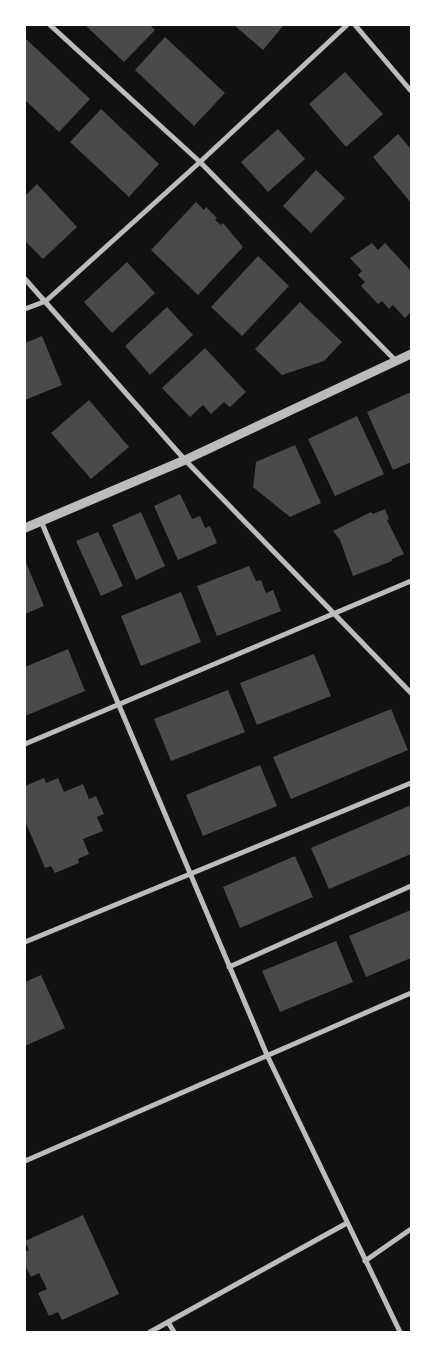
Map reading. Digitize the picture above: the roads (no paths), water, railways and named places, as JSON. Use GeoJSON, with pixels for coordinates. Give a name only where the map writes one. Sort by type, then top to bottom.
{"type":"FeatureCollection","features":[{"type":"Feature","properties":{"kind":"street"},"geometry":{"type":"LineString","coordinates":[[50,25],[200,162],[396,361]]}},
{"type":"Feature","properties":{"kind":"street"},"geometry":{"type":"LineString","coordinates":[[25,309],[46,300],[200,162],[347,25]]}},
{"type":"Feature","properties":{"kind":"street"},"geometry":{"type":"LineString","coordinates":[[355,25],[411,91]]}},
{"type":"Feature","properties":{"kind":"street"},"geometry":{"type":"LineString","coordinates":[[25,279],[46,300],[185,460],[411,693]]}},
{"type":"Feature","properties":{"kind":"street"},"geometry":{"type":"LineString","coordinates":[[25,528],[185,460],[411,354]]}},
{"type":"Feature","properties":{"kind":"street"},"geometry":{"type":"LineString","coordinates":[[41,521],[267,1055],[400,1332]]}},
{"type":"Feature","properties":{"kind":"street"},"geometry":{"type":"LineString","coordinates":[[25,744],[411,581]]}},
{"type":"Feature","properties":{"kind":"street"},"geometry":{"type":"LineString","coordinates":[[25,942],[411,783]]}},
{"type":"Feature","properties":{"kind":"street"},"geometry":{"type":"LineString","coordinates":[[229,966],[411,886]]}},
{"type":"Feature","properties":{"kind":"street"},"geometry":{"type":"LineString","coordinates":[[25,1161],[411,993]]}},
{"type":"Feature","properties":{"kind":"street"},"geometry":{"type":"LineString","coordinates":[[150,1332],[347,1223]]}},
{"type":"Feature","properties":{"kind":"street"},"geometry":{"type":"LineString","coordinates":[[365,1261],[411,1229]]}},
{"type":"Feature","properties":{"kind":"street"},"geometry":{"type":"LineString","coordinates":[[168,1322],[174,1332]]}}]}
